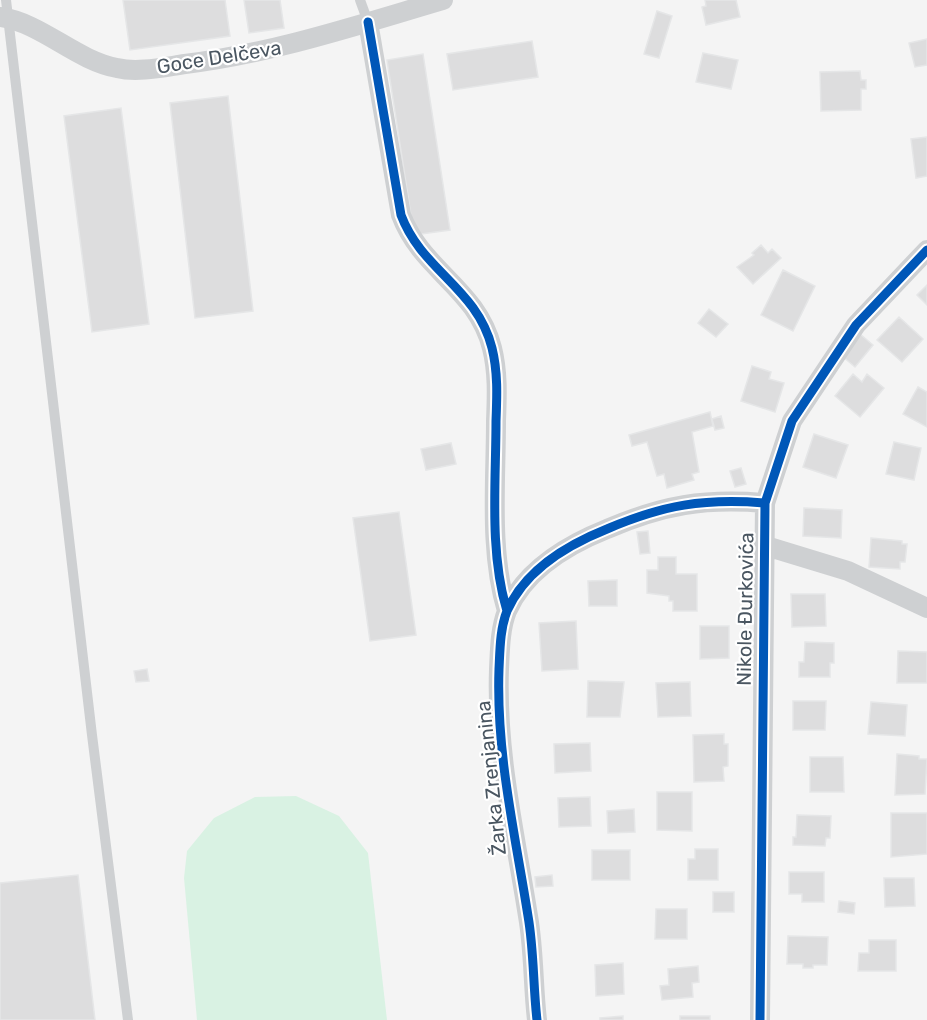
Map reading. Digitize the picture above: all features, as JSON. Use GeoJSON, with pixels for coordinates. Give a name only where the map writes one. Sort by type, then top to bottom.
{"type":"FeatureCollection","features":[{"type":"Feature","properties":{"kind":"street","name":"Goce Delčeva"},"geometry":{"type":"LineString","coordinates":[[4,12],[93,60],[118,69],[155,68],[247,55],[292,45],[443,0]]}},
{"type":"Feature","properties":{"kind":"street"},"geometry":{"type":"LineString","coordinates":[[368,22],[401,215],[407,231],[424,257],[452,282],[476,311],[486,329],[495,360],[496,551],[507,611]]}},
{"type":"Feature","properties":{"kind":"street","name":"Nikole Đurkovića"},"geometry":{"type":"LineString","coordinates":[[760,1020],[765,503],[792,421],[856,325],[927,250]]}},
{"type":"Feature","properties":{"kind":"street","name":"Žarka Zrenjanina"},"geometry":{"type":"LineString","coordinates":[[537,1020],[529,919],[508,809],[498,696],[502,626],[507,611],[526,582],[559,552],[627,520],[660,508],[692,502],[718,500],[765,503]]}},
{"type":"Feature","properties":{"kind":"street"},"geometry":{"type":"LineString","coordinates":[[764,545],[848,571],[927,608]]}},
{"type":"Feature","properties":{"kind":"lane"},"geometry":{"type":"LineString","coordinates":[[360,0],[368,22]]}},
{"type":"Feature","properties":{"kind":"lane"},"geometry":{"type":"LineString","coordinates":[[4,12],[128,1020]]}},
{"type":"Feature","properties":{"kind":"green space"},"geometry":{"type":"Polygon","coordinates":[[[296,796],[339,816],[368,853],[387,1020],[197,1020],[184,878],[187,851],[214,818],[255,797],[296,796]]]}},
{"type":"Feature","properties":{"kind":"building"},"geometry":{"type":"Polygon","coordinates":[[[123,0],[225,0],[230,36],[130,50],[123,0]]]}},
{"type":"Feature","properties":{"kind":"building"},"geometry":{"type":"Polygon","coordinates":[[[244,0],[280,0],[284,28],[249,33],[244,0]]]}},
{"type":"Feature","properties":{"kind":"building"},"geometry":{"type":"Polygon","coordinates":[[[705,0],[736,0],[740,17],[706,25],[702,7],[706,6],[705,0]]]}},
{"type":"Feature","properties":{"kind":"building"},"geometry":{"type":"Polygon","coordinates":[[[657,11],[672,16],[659,58],[644,54],[657,11]]]}},
{"type":"Feature","properties":{"kind":"building"},"geometry":{"type":"Polygon","coordinates":[[[927,39],[927,65],[915,67],[909,43],[927,39]]]}},
{"type":"Feature","properties":{"kind":"building"},"geometry":{"type":"Polygon","coordinates":[[[532,41],[538,77],[453,90],[447,54],[532,41]]]}},
{"type":"Feature","properties":{"kind":"building"},"geometry":{"type":"Polygon","coordinates":[[[703,53],[738,60],[731,89],[696,82],[703,53]]]}},
{"type":"Feature","properties":{"kind":"building"},"geometry":{"type":"Polygon","coordinates":[[[423,54],[450,230],[414,235],[387,60],[423,54]]]}},
{"type":"Feature","properties":{"kind":"building"},"geometry":{"type":"Polygon","coordinates":[[[860,71],[861,80],[866,80],[866,89],[861,89],[861,110],[821,111],[820,72],[860,71]]]}},
{"type":"Feature","properties":{"kind":"building"},"geometry":{"type":"Polygon","coordinates":[[[228,96],[253,311],[195,318],[170,103],[228,96]]]}},
{"type":"Feature","properties":{"kind":"building"},"geometry":{"type":"Polygon","coordinates":[[[121,108],[149,324],[92,332],[64,116],[121,108]]]}},
{"type":"Feature","properties":{"kind":"building"},"geometry":{"type":"Polygon","coordinates":[[[927,137],[927,176],[916,178],[911,139],[927,137]]]}},
{"type":"Feature","properties":{"kind":"building"},"geometry":{"type":"Polygon","coordinates":[[[761,245],[768,253],[772,249],[781,258],[753,284],[737,267],[754,255],[752,253],[761,245]]]}},
{"type":"Feature","properties":{"kind":"building"},"geometry":{"type":"Polygon","coordinates":[[[783,270],[815,286],[793,331],[761,315],[783,270]]]}},
{"type":"Feature","properties":{"kind":"building"},"geometry":{"type":"Polygon","coordinates":[[[927,285],[927,305],[917,295],[927,285]]]}},
{"type":"Feature","properties":{"kind":"building"},"geometry":{"type":"Polygon","coordinates":[[[709,309],[728,324],[716,337],[698,323],[709,309]]]}},
{"type":"Feature","properties":{"kind":"building"},"geometry":{"type":"Polygon","coordinates":[[[899,317],[923,339],[902,362],[877,340],[899,317]]]}},
{"type":"Feature","properties":{"kind":"building"},"geometry":{"type":"Polygon","coordinates":[[[860,334],[873,345],[855,367],[842,356],[860,334]]]}},
{"type":"Feature","properties":{"kind":"building"},"geometry":{"type":"Polygon","coordinates":[[[752,366],[771,372],[769,379],[784,383],[775,412],[741,401],[752,366]]]}},
{"type":"Feature","properties":{"kind":"building"},"geometry":{"type":"Polygon","coordinates":[[[853,374],[862,382],[867,374],[884,388],[860,417],[835,396],[853,374]]]}},
{"type":"Feature","properties":{"kind":"building"},"geometry":{"type":"Polygon","coordinates":[[[918,387],[927,392],[927,427],[903,414],[918,387]]]}},
{"type":"Feature","properties":{"kind":"building"},"geometry":{"type":"Polygon","coordinates":[[[710,412],[713,426],[692,432],[699,472],[692,474],[694,480],[667,488],[664,474],[657,476],[647,442],[632,446],[629,435],[710,412]]]}},
{"type":"Feature","properties":{"kind":"building"},"geometry":{"type":"Polygon","coordinates":[[[721,416],[724,428],[715,430],[712,419],[721,416]]]}},
{"type":"Feature","properties":{"kind":"building"},"geometry":{"type":"Polygon","coordinates":[[[814,434],[848,445],[836,478],[803,467],[814,434]]]}},
{"type":"Feature","properties":{"kind":"building"},"geometry":{"type":"Polygon","coordinates":[[[894,442],[921,448],[914,480],[886,474],[894,442]]]}},
{"type":"Feature","properties":{"kind":"building"},"geometry":{"type":"Polygon","coordinates":[[[451,443],[456,464],[426,470],[421,449],[451,443]]]}},
{"type":"Feature","properties":{"kind":"building"},"geometry":{"type":"Polygon","coordinates":[[[741,468],[746,484],[735,487],[730,471],[741,468]]]}},
{"type":"Feature","properties":{"kind":"building"},"geometry":{"type":"Polygon","coordinates":[[[804,508],[842,510],[841,538],[803,536],[804,508]]]}},
{"type":"Feature","properties":{"kind":"building"},"geometry":{"type":"Polygon","coordinates":[[[399,512],[416,635],[370,641],[353,518],[399,512]]]}},
{"type":"Feature","properties":{"kind":"building"},"geometry":{"type":"Polygon","coordinates":[[[648,531],[650,553],[640,554],[637,532],[648,531]]]}},
{"type":"Feature","properties":{"kind":"building"},"geometry":{"type":"Polygon","coordinates":[[[871,538],[902,541],[902,544],[907,544],[905,562],[900,562],[900,569],[869,567],[871,538]]]}},
{"type":"Feature","properties":{"kind":"building"},"geometry":{"type":"Polygon","coordinates":[[[658,557],[676,557],[676,574],[697,574],[697,611],[673,611],[673,601],[669,601],[669,596],[647,593],[647,570],[658,570],[658,557]]]}},
{"type":"Feature","properties":{"kind":"building"},"geometry":{"type":"Polygon","coordinates":[[[617,580],[617,606],[589,606],[588,581],[617,580]]]}},
{"type":"Feature","properties":{"kind":"building"},"geometry":{"type":"Polygon","coordinates":[[[791,594],[825,594],[826,626],[792,627],[791,594]]]}},
{"type":"Feature","properties":{"kind":"building"},"geometry":{"type":"Polygon","coordinates":[[[576,621],[578,669],[542,671],[539,623],[576,621]]]}},
{"type":"Feature","properties":{"kind":"building"},"geometry":{"type":"Polygon","coordinates":[[[700,626],[729,626],[729,658],[700,659],[700,626]]]}},
{"type":"Feature","properties":{"kind":"building"},"geometry":{"type":"Polygon","coordinates":[[[805,642],[834,643],[834,663],[830,663],[830,677],[799,677],[799,662],[804,662],[805,642]]]}},
{"type":"Feature","properties":{"kind":"building"},"geometry":{"type":"Polygon","coordinates":[[[898,651],[927,652],[927,683],[897,683],[898,651]]]}},
{"type":"Feature","properties":{"kind":"building"},"geometry":{"type":"Polygon","coordinates":[[[147,669],[149,681],[136,682],[134,671],[147,669]]]}},
{"type":"Feature","properties":{"kind":"building"},"geometry":{"type":"Polygon","coordinates":[[[588,681],[624,682],[620,717],[587,717],[588,681]]]}},
{"type":"Feature","properties":{"kind":"building"},"geometry":{"type":"Polygon","coordinates":[[[690,682],[691,716],[658,717],[656,683],[690,682]]]}},
{"type":"Feature","properties":{"kind":"building"},"geometry":{"type":"Polygon","coordinates":[[[793,701],[826,701],[825,730],[793,730],[793,701]]]}},
{"type":"Feature","properties":{"kind":"building"},"geometry":{"type":"Polygon","coordinates":[[[871,702],[907,705],[905,736],[868,734],[871,702]]]}},
{"type":"Feature","properties":{"kind":"building"},"geometry":{"type":"Polygon","coordinates":[[[724,734],[724,744],[728,744],[728,766],[723,767],[724,781],[694,782],[693,735],[724,734]]]}},
{"type":"Feature","properties":{"kind":"building"},"geometry":{"type":"Polygon","coordinates":[[[590,743],[591,771],[555,773],[554,744],[590,743]]]}},
{"type":"Feature","properties":{"kind":"building"},"geometry":{"type":"Polygon","coordinates":[[[897,754],[927,759],[925,794],[895,795],[897,754]]]}},
{"type":"Feature","properties":{"kind":"building"},"geometry":{"type":"Polygon","coordinates":[[[810,757],[843,757],[844,792],[810,792],[810,757]]]}},
{"type":"Feature","properties":{"kind":"building"},"geometry":{"type":"Polygon","coordinates":[[[657,792],[692,792],[692,831],[657,830],[657,792]]]}},
{"type":"Feature","properties":{"kind":"building"},"geometry":{"type":"Polygon","coordinates":[[[590,797],[591,826],[559,827],[558,798],[590,797]]]}},
{"type":"Feature","properties":{"kind":"building"},"geometry":{"type":"Polygon","coordinates":[[[634,809],[635,832],[608,833],[607,811],[634,809]]]}},
{"type":"Feature","properties":{"kind":"building"},"geometry":{"type":"Polygon","coordinates":[[[891,813],[927,813],[927,854],[891,857],[891,813]]]}},
{"type":"Feature","properties":{"kind":"building"},"geometry":{"type":"Polygon","coordinates":[[[797,815],[831,816],[830,838],[826,838],[825,846],[793,845],[793,837],[796,837],[797,815]]]}},
{"type":"Feature","properties":{"kind":"building"},"geometry":{"type":"Polygon","coordinates":[[[695,849],[718,849],[718,880],[688,880],[688,859],[695,859],[695,849]]]}},
{"type":"Feature","properties":{"kind":"building"},"geometry":{"type":"Polygon","coordinates":[[[592,850],[630,850],[630,880],[592,880],[592,850]]]}},
{"type":"Feature","properties":{"kind":"building"},"geometry":{"type":"Polygon","coordinates":[[[789,872],[824,872],[824,902],[802,902],[802,894],[789,894],[789,872]]]}},
{"type":"Feature","properties":{"kind":"building"},"geometry":{"type":"Polygon","coordinates":[[[78,875],[95,1020],[0,1020],[0,883],[78,875]]]}},
{"type":"Feature","properties":{"kind":"building"},"geometry":{"type":"Polygon","coordinates":[[[552,875],[553,886],[536,887],[535,877],[552,875]]]}},
{"type":"Feature","properties":{"kind":"building"},"geometry":{"type":"Polygon","coordinates":[[[884,878],[914,878],[915,906],[885,907],[884,878]]]}},
{"type":"Feature","properties":{"kind":"building"},"geometry":{"type":"Polygon","coordinates":[[[713,892],[734,892],[734,912],[713,912],[713,892]]]}},
{"type":"Feature","properties":{"kind":"building"},"geometry":{"type":"Polygon","coordinates":[[[839,901],[855,903],[854,914],[838,912],[839,901]]]}},
{"type":"Feature","properties":{"kind":"building"},"geometry":{"type":"Polygon","coordinates":[[[656,909],[687,909],[687,939],[655,939],[656,909]]]}},
{"type":"Feature","properties":{"kind":"building"},"geometry":{"type":"Polygon","coordinates":[[[788,936],[828,937],[827,965],[803,968],[803,964],[787,964],[788,936]]]}},
{"type":"Feature","properties":{"kind":"building"},"geometry":{"type":"Polygon","coordinates":[[[869,940],[896,940],[896,971],[858,971],[859,953],[869,953],[869,940]]]}},
{"type":"Feature","properties":{"kind":"building"},"geometry":{"type":"Polygon","coordinates":[[[623,963],[624,994],[596,996],[595,965],[623,963]]]}},
{"type":"Feature","properties":{"kind":"building"},"geometry":{"type":"Polygon","coordinates":[[[698,966],[699,982],[692,983],[693,997],[662,1000],[660,986],[669,985],[668,969],[698,966]]]}},
{"type":"Feature","properties":{"kind":"building"},"geometry":{"type":"Polygon","coordinates":[[[623,1016],[623,1020],[600,1020],[600,1018],[623,1016]]]}},
{"type":"Feature","properties":{"kind":"building"},"geometry":{"type":"Polygon","coordinates":[[[680,1016],[710,1016],[710,1020],[680,1020],[680,1016]]]}},
{"type":"Feature","properties":{"kind":"cycle path"},"geometry":{"type":"LineString","coordinates":[[368,22],[401,215],[422,251],[474,310],[485,327],[492,348],[497,384],[496,541],[501,588],[507,611]]}},
{"type":"Feature","properties":{"kind":"cycle path"},"geometry":{"type":"LineString","coordinates":[[760,1020],[765,503],[792,421],[856,325],[927,250]]}},
{"type":"Feature","properties":{"kind":"cycle path"},"geometry":{"type":"LineString","coordinates":[[537,1020],[530,929],[500,732],[500,654],[507,611],[515,596],[536,571],[563,551],[607,529],[647,514],[684,505],[722,502],[765,503]]}}]}
